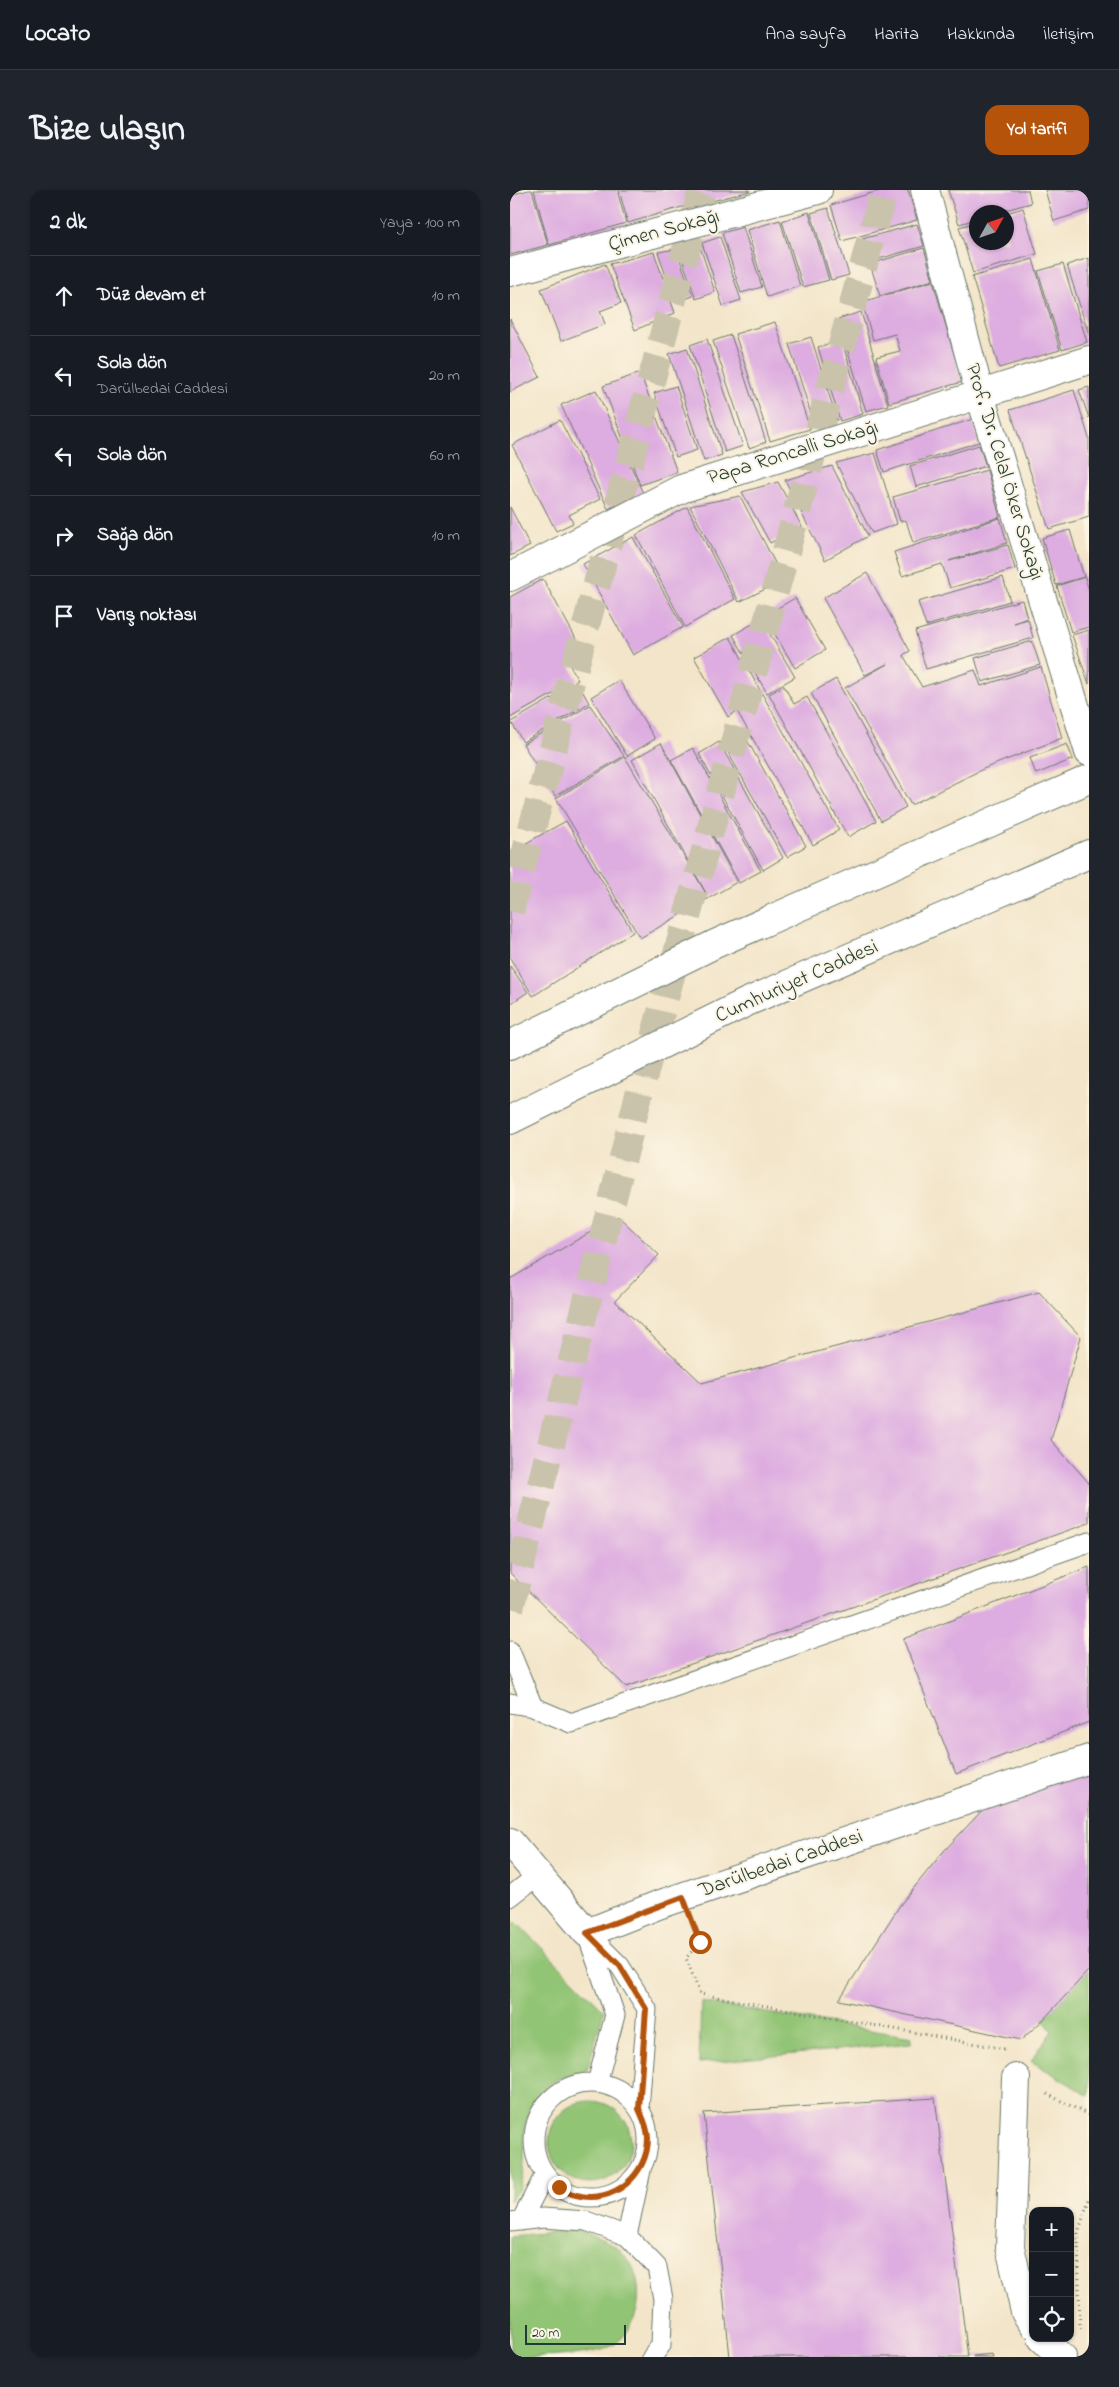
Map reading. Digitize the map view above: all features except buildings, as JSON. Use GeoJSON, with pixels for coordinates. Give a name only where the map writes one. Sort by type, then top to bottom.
{"type":"FeatureCollection","features":[{"type":"Feature","properties":{"kind":"street","name":"Çimen Sokağı"},"geometry":{"type":"LineString","coordinates":[[510,272],[818,190]]}},
{"type":"Feature","properties":{"kind":"street","name":"Prof. Dr. Celal Öker Sokağı"},"geometry":{"type":"LineString","coordinates":[[925,190],[980,395],[1089,752]]}},
{"type":"Feature","properties":{"kind":"street","name":"Papa Roncalli Sokağı"},"geometry":{"type":"LineString","coordinates":[[510,577],[681,488],[1089,360]]}},
{"type":"Feature","properties":{"kind":"street"},"geometry":{"type":"LineString","coordinates":[[510,1045],[715,944],[1089,779]]}},
{"type":"Feature","properties":{"kind":"street","name":"Cumhuriyet Caddesi"},"geometry":{"type":"LineString","coordinates":[[510,1120],[747,1002],[1089,854]]}},
{"type":"Feature","properties":{"kind":"street","name":"Darülbedai Caddesi"},"geometry":{"type":"LineString","coordinates":[[587,1933],[683,1897],[1089,1759]]}},
{"type":"Feature","properties":{"kind":"street"},"geometry":{"type":"LineString","coordinates":[[510,1842],[587,1933]]}},
{"type":"Feature","properties":{"kind":"street"},"geometry":{"type":"LineString","coordinates":[[1016,2078],[1010,2247],[1026,2312],[1029,2317]]}},
{"type":"Feature","properties":{"kind":"street"},"geometry":{"type":"LineString","coordinates":[[1055,2342],[1071,2347]]}},
{"type":"Feature","properties":{"kind":"lane"},"geometry":{"type":"LineString","coordinates":[[510,1702],[533,1707],[571,1723],[1089,1542]]}},
{"type":"Feature","properties":{"kind":"lane"},"geometry":{"type":"LineString","coordinates":[[510,1651],[533,1707]]}},
{"type":"Feature","properties":{"kind":"lane"},"geometry":{"type":"LineString","coordinates":[[510,1897],[538,1875]]}},
{"type":"Feature","properties":{"kind":"lane"},"geometry":{"type":"LineString","coordinates":[[587,1933],[615,2015],[597,2083]]}},
{"type":"Feature","properties":{"kind":"lane"},"geometry":{"type":"LineString","coordinates":[[587,1933],[620,1966],[646,2009],[639,2109]]}},
{"type":"Feature","properties":{"kind":"lane"},"geometry":{"type":"LineString","coordinates":[[627,2236],[646,2152],[648,2137],[639,2109],[627,2096],[613,2087],[597,2083],[578,2084],[561,2091],[547,2104],[537,2120],[534,2138],[536,2157],[545,2174],[559,2187],[576,2195],[596,2197],[614,2192],[630,2182],[642,2167]]}},
{"type":"Feature","properties":{"kind":"lane"},"geometry":{"type":"LineString","coordinates":[[515,2221],[545,2174]]}},
{"type":"Feature","properties":{"kind":"lane"},"geometry":{"type":"LineString","coordinates":[[515,2221],[543,2218],[586,2221],[627,2236],[657,2267],[663,2299],[661,2346],[652,2357]]}},
{"type":"Feature","properties":{"kind":"path"},"geometry":{"type":"LineString","coordinates":[[683,1897],[700,1942],[686,1958],[700,1994],[1012,2050]]}},
{"type":"Feature","properties":{"kind":"path"},"geometry":{"type":"LineString","coordinates":[[1016,2078],[1089,2115]]}},
{"type":"Feature","properties":{"kind":"path"},"geometry":{"type":"LineString","coordinates":[[1071,2347],[1078,2233],[1089,2199]]}},
{"type":"Feature","properties":{"kind":"green space"},"geometry":{"type":"Polygon","coordinates":[[[516,1922],[604,2010],[587,2070],[551,2083],[538,2095],[531,2107],[525,2132],[523,2174],[519,2188],[510,2201],[510,1927],[516,1922]]]}},
{"type":"Feature","properties":{"kind":"green space"},"geometry":{"type":"Polygon","coordinates":[[[1089,1970],[1089,2096],[1031,2061],[1052,2031],[1043,2020],[1089,1970]]]}},
{"type":"Feature","properties":{"kind":"green space"},"geometry":{"type":"Polygon","coordinates":[[[701,2002],[912,2037],[911,2043],[699,2063],[701,2002]]]}},
{"type":"Feature","properties":{"kind":"green space"},"geometry":{"type":"Polygon","coordinates":[[[582,2101],[598,2101],[613,2108],[624,2119],[631,2134],[628,2158],[619,2171],[598,2183],[582,2183],[567,2176],[556,2165],[549,2150],[549,2134],[556,2119],[567,2108],[582,2101]]]}},
{"type":"Feature","properties":{"kind":"green space"},"geometry":{"type":"Polygon","coordinates":[[[576,2230],[614,2245],[624,2254],[632,2266],[637,2279],[638,2294],[633,2322],[615,2344],[602,2350],[544,2357],[510,2357],[510,2236],[576,2230]]]}},
{"type":"Feature","properties":{"kind":"tunnel"},"geometry":{"type":"LineString","coordinates":[[510,911],[702,190]]}},
{"type":"Feature","properties":{"kind":"tunnel"},"geometry":{"type":"LineString","coordinates":[[510,1608],[640,1090],[884,190]]}},
{"type":"Feature","properties":{"kind":"route"},"geometry":{"type":"LineString","coordinates":[[559,2187],[576,2195],[596,2197],[614,2192],[630,2182],[642,2167],[648,2137],[639,2109],[646,2009],[620,1966],[587,1933],[683,1897],[700,1942]]}}]}
